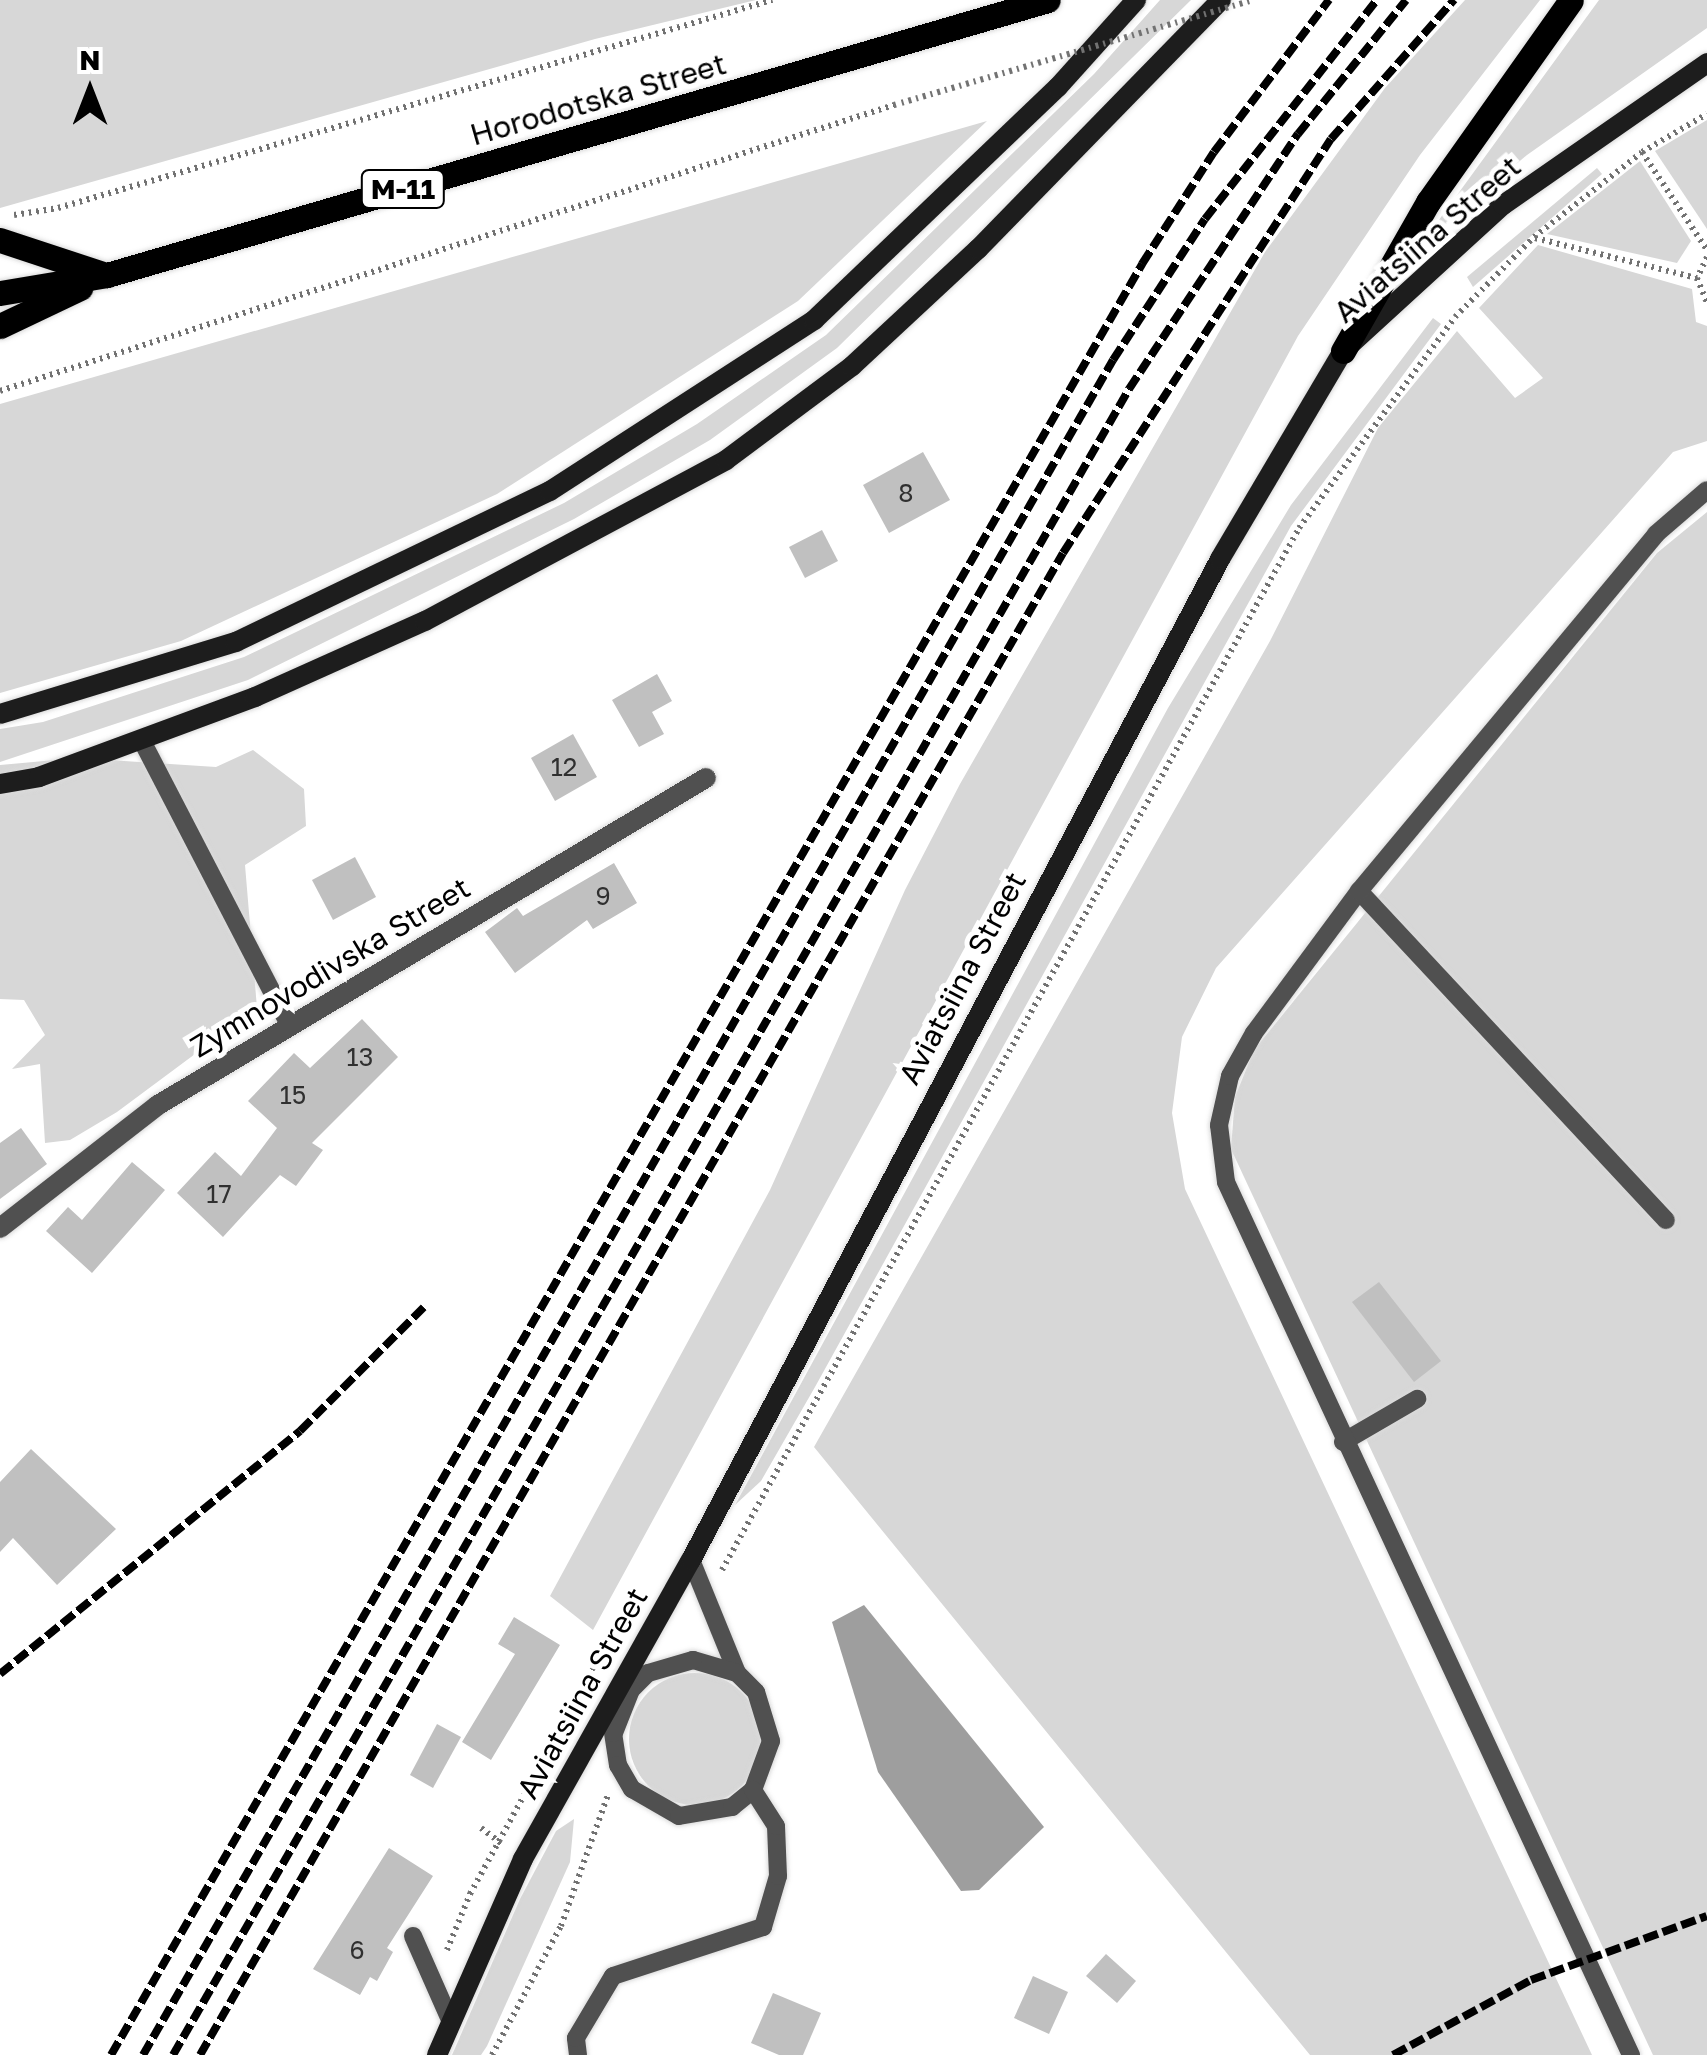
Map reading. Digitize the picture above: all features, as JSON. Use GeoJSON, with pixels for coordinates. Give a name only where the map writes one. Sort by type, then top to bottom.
{"type":"FeatureCollection","features":[{"type":"Feature","properties":{"kind":"main road","name":"Horodotska Street"},"geometry":{"type":"LineString","coordinates":[[0,292],[107,275],[1048,0]]}},
{"type":"Feature","properties":{"kind":"main road"},"geometry":{"type":"LineString","coordinates":[[1343,351],[1428,202],[1572,0]]}},
{"type":"Feature","properties":{"kind":"main road"},"geometry":{"type":"LineString","coordinates":[[0,240],[107,275]]}},
{"type":"Feature","properties":{"kind":"main road","name":"Horodotska Street"},"geometry":{"type":"LineString","coordinates":[[0,326],[107,275]]}},
{"type":"Feature","properties":{"kind":"street"},"geometry":{"type":"LineString","coordinates":[[0,714],[236,642],[550,491],[814,320],[1058,87],[1136,0]]}},
{"type":"Feature","properties":{"kind":"street"},"geometry":{"type":"LineString","coordinates":[[0,784],[39,777],[255,697],[425,620],[726,460],[852,366],[978,249],[1221,0]]}},
{"type":"Feature","properties":{"kind":"street","name":"Aviatsiina Street"},"geometry":{"type":"LineString","coordinates":[[437,2055],[523,1859],[691,1560],[1220,558],[1343,351],[1503,205],[1707,63]]}},
{"type":"Feature","properties":{"kind":"street","name":"Zymnovodivska Street"},"geometry":{"type":"LineString","coordinates":[[0,1228],[158,1105],[706,778]]}},
{"type":"Feature","properties":{"kind":"lane"},"geometry":{"type":"LineString","coordinates":[[1631,2055],[1343,1442],[1226,1182],[1219,1125],[1230,1076],[1254,1033],[1359,891],[1656,534],[1707,490]]}},
{"type":"Feature","properties":{"kind":"lane"},"geometry":{"type":"LineString","coordinates":[[142,739],[290,1026]]}},
{"type":"Feature","properties":{"kind":"lane"},"geometry":{"type":"LineString","coordinates":[[1359,891],[1666,1220]]}},
{"type":"Feature","properties":{"kind":"lane"},"geometry":{"type":"LineString","coordinates":[[1343,1442],[1418,1399]]}},
{"type":"Feature","properties":{"kind":"lane"},"geometry":{"type":"LineString","coordinates":[[608,1707],[618,1765],[632,1789],[678,1816],[719,1812],[753,1790],[766,1767],[768,1715],[737,1673],[691,1560]]}},
{"type":"Feature","properties":{"kind":"lane"},"geometry":{"type":"LineString","coordinates":[[614,1733],[631,1690],[648,1673],[693,1660],[737,1673]]}},
{"type":"Feature","properties":{"kind":"lane"},"geometry":{"type":"LineString","coordinates":[[578,2055],[576,2038],[613,1976],[763,1927],[778,1876],[776,1826],[753,1790]]}},
{"type":"Feature","properties":{"kind":"lane"},"geometry":{"type":"LineString","coordinates":[[413,1936],[450,2020]]}},
{"type":"Feature","properties":{"kind":"path"},"geometry":{"type":"LineString","coordinates":[[0,217],[58,208],[772,0]]}},
{"type":"Feature","properties":{"kind":"path"},"geometry":{"type":"LineString","coordinates":[[0,392],[894,105],[1252,0]]}},
{"type":"Feature","properties":{"kind":"path"},"geometry":{"type":"LineString","coordinates":[[1694,105],[1707,111]]}},
{"type":"Feature","properties":{"kind":"path"},"geometry":{"type":"LineString","coordinates":[[706,1599],[1298,528],[1456,316],[1534,237],[1642,152],[1707,111]]}},
{"type":"Feature","properties":{"kind":"path"},"geometry":{"type":"LineString","coordinates":[[1642,152],[1707,254],[1697,278],[1707,303]]}},
{"type":"Feature","properties":{"kind":"path"},"geometry":{"type":"LineString","coordinates":[[1614,175],[1617,157]]}},
{"type":"Feature","properties":{"kind":"path"},"geometry":{"type":"LineString","coordinates":[[1534,237],[1697,278]]}},
{"type":"Feature","properties":{"kind":"path"},"geometry":{"type":"LineString","coordinates":[[492,2055],[561,1926],[618,1765]]}},
{"type":"Feature","properties":{"kind":"shaded area"},"geometry":{"type":"Polygon","coordinates":[[[0,0],[756,0],[595,39],[0,208],[0,0]]]}},
{"type":"Feature","properties":{"kind":"shaded area"},"geometry":{"type":"Polygon","coordinates":[[[1160,0],[1191,0],[837,348],[710,440],[574,519],[248,680],[0,762],[0,729],[43,722],[244,657],[564,503],[697,424],[826,335],[1094,74],[1160,0]]]}},
{"type":"Feature","properties":{"kind":"shaded area"},"geometry":{"type":"Polygon","coordinates":[[[1465,0],[1540,0],[1420,155],[1298,336],[593,1630],[550,1596],[770,1190],[905,890],[960,784],[1265,252],[1385,88],[1465,0]]]}},
{"type":"Feature","properties":{"kind":"shaded area"},"geometry":{"type":"Polygon","coordinates":[[[1599,0],[1707,0],[1707,28],[1527,155],[1420,246],[1599,0]]]}},
{"type":"Feature","properties":{"kind":"shaded area"},"geometry":{"type":"Polygon","coordinates":[[[1707,120],[1707,229],[1655,151],[1707,120]]]}},
{"type":"Feature","properties":{"kind":"shaded area"},"geometry":{"type":"Polygon","coordinates":[[[987,121],[798,301],[497,494],[181,641],[0,693],[0,404],[987,121]]]}},
{"type":"Feature","properties":{"kind":"shaded area"},"geometry":{"type":"Polygon","coordinates":[[[1640,161],[1691,241],[1677,263],[1547,234],[1640,161]]]}},
{"type":"Feature","properties":{"kind":"shaded area"},"geometry":{"type":"Polygon","coordinates":[[[1597,168],[1602,174],[1473,287],[1467,277],[1597,168]]]}},
{"type":"Feature","properties":{"kind":"shaded area"},"geometry":{"type":"Polygon","coordinates":[[[1538,245],[1692,289],[1696,322],[1707,326],[1707,441],[1673,452],[1216,968],[1182,1037],[1172,1113],[1185,1189],[1592,2055],[1310,2055],[814,1447],[1270,641],[1378,428],[1457,331],[1515,398],[1543,378],[1479,308],[1538,245]]]}},
{"type":"Feature","properties":{"kind":"shaded area"},"geometry":{"type":"Polygon","coordinates":[[[1433,318],[1441,324],[1291,526],[815,1387],[761,1481],[735,1505],[1168,708],[1291,505],[1433,318]]]}},
{"type":"Feature","properties":{"kind":"shaded area"},"geometry":{"type":"Polygon","coordinates":[[[1707,512],[1707,2055],[1653,2055],[1231,1149],[1235,1097],[1254,1050],[1657,553],[1707,512]]]}},
{"type":"Feature","properties":{"kind":"shaded area"},"geometry":{"type":"Polygon","coordinates":[[[253,750],[304,789],[306,826],[245,865],[257,1008],[117,1112],[70,1140],[45,1143],[40,1064],[12,1069],[45,1035],[24,1000],[0,999],[0,765],[78,758],[216,767],[253,750]]]}},
{"type":"Feature","properties":{"kind":"shaded area"},"geometry":{"type":"Polygon","coordinates":[[[864,1605],[1044,1827],[979,1890],[961,1891],[878,1772],[832,1622],[864,1605]]]}},
{"type":"Feature","properties":{"kind":"shaded area"},"geometry":{"type":"Polygon","coordinates":[[[695,1673],[720,1678],[742,1692],[756,1714],[761,1739],[756,1764],[742,1786],[720,1800],[695,1805],[670,1800],[648,1786],[634,1764],[629,1739],[634,1714],[648,1692],[670,1678],[695,1673]]]}},
{"type":"Feature","properties":{"kind":"shaded area"},"geometry":{"type":"Polygon","coordinates":[[[574,1819],[570,1862],[487,2046],[481,2055],[452,2055],[520,1899],[556,1831],[574,1819]]]}},
{"type":"Feature","properties":{"kind":"building"},"geometry":{"type":"Polygon","coordinates":[[[923,452],[950,500],[889,533],[863,485],[923,452]]]}},
{"type":"Feature","properties":{"kind":"building"},"geometry":{"type":"Polygon","coordinates":[[[822,530],[838,561],[805,578],[789,547],[822,530]]]}},
{"type":"Feature","properties":{"kind":"building"},"geometry":{"type":"Polygon","coordinates":[[[657,674],[672,701],[652,712],[664,734],[639,747],[612,700],[657,674]]]}},
{"type":"Feature","properties":{"kind":"building"},"geometry":{"type":"Polygon","coordinates":[[[573,734],[597,777],[555,801],[531,758],[573,734]]]}},
{"type":"Feature","properties":{"kind":"building"},"geometry":{"type":"Polygon","coordinates":[[[355,857],[376,897],[333,920],[312,880],[355,857]]]}},
{"type":"Feature","properties":{"kind":"building"},"geometry":{"type":"Polygon","coordinates":[[[614,863],[637,903],[593,929],[587,920],[515,973],[485,932],[517,908],[523,916],[614,863]]]}},
{"type":"Feature","properties":{"kind":"building"},"geometry":{"type":"Polygon","coordinates":[[[362,1019],[398,1057],[312,1143],[323,1150],[296,1186],[280,1175],[223,1237],[177,1193],[215,1152],[241,1176],[277,1128],[248,1101],[294,1053],[310,1068],[362,1019]]]}},
{"type":"Feature","properties":{"kind":"building"},"geometry":{"type":"Polygon","coordinates":[[[21,1128],[47,1164],[0,1199],[0,1143],[21,1128]]]}},
{"type":"Feature","properties":{"kind":"building"},"geometry":{"type":"Polygon","coordinates":[[[132,1162],[165,1190],[92,1273],[46,1231],[68,1207],[82,1220],[132,1162]]]}},
{"type":"Feature","properties":{"kind":"building"},"geometry":{"type":"Polygon","coordinates":[[[1379,1282],[1441,1361],[1414,1382],[1352,1302],[1379,1282]]]}},
{"type":"Feature","properties":{"kind":"building"},"geometry":{"type":"Polygon","coordinates":[[[31,1449],[116,1529],[57,1585],[13,1538],[0,1552],[0,1482],[31,1449]]]}},
{"type":"Feature","properties":{"kind":"building"},"geometry":{"type":"Polygon","coordinates":[[[514,1617],[560,1645],[491,1760],[462,1742],[515,1654],[498,1644],[514,1617]]]}},
{"type":"Feature","properties":{"kind":"building"},"geometry":{"type":"Polygon","coordinates":[[[437,1724],[461,1737],[433,1788],[410,1775],[437,1724]]]}},
{"type":"Feature","properties":{"kind":"building"},"geometry":{"type":"Polygon","coordinates":[[[389,1848],[433,1876],[387,1948],[393,1952],[377,1981],[370,1977],[360,1995],[313,1969],[389,1848]]]}},
{"type":"Feature","properties":{"kind":"building"},"geometry":{"type":"Polygon","coordinates":[[[1106,1954],[1136,1981],[1117,2003],[1086,1976],[1106,1954]]]}},
{"type":"Feature","properties":{"kind":"building"},"geometry":{"type":"Polygon","coordinates":[[[1033,1976],[1068,1992],[1049,2034],[1014,2018],[1033,1976]]]}},
{"type":"Feature","properties":{"kind":"building"},"geometry":{"type":"Polygon","coordinates":[[[773,1993],[821,2013],[803,2055],[779,2055],[751,2043],[773,1993]]]}},
{"type":"Feature","properties":{"kind":"railway"},"geometry":{"type":"LineString","coordinates":[[111,2055],[1142,264],[1214,152],[1329,0]]}},
{"type":"Feature","properties":{"kind":"railway"},"geometry":{"type":"LineString","coordinates":[[143,2055],[1113,360],[1205,219],[1377,0]]}},
{"type":"Feature","properties":{"kind":"railway"},"geometry":{"type":"LineString","coordinates":[[173,2055],[1129,389],[1298,134],[1406,0]]}},
{"type":"Feature","properties":{"kind":"railway"},"geometry":{"type":"LineString","coordinates":[[200,2055],[1063,553],[1331,139],[1454,0]]}},
{"type":"Feature","properties":{"kind":"railway"},"geometry":{"type":"LineString","coordinates":[[0,1674],[300,1431],[424,1307]]}},
{"type":"Feature","properties":{"kind":"railway"},"geometry":{"type":"LineString","coordinates":[[1393,2055],[1531,1980],[1707,1916]]}}]}
